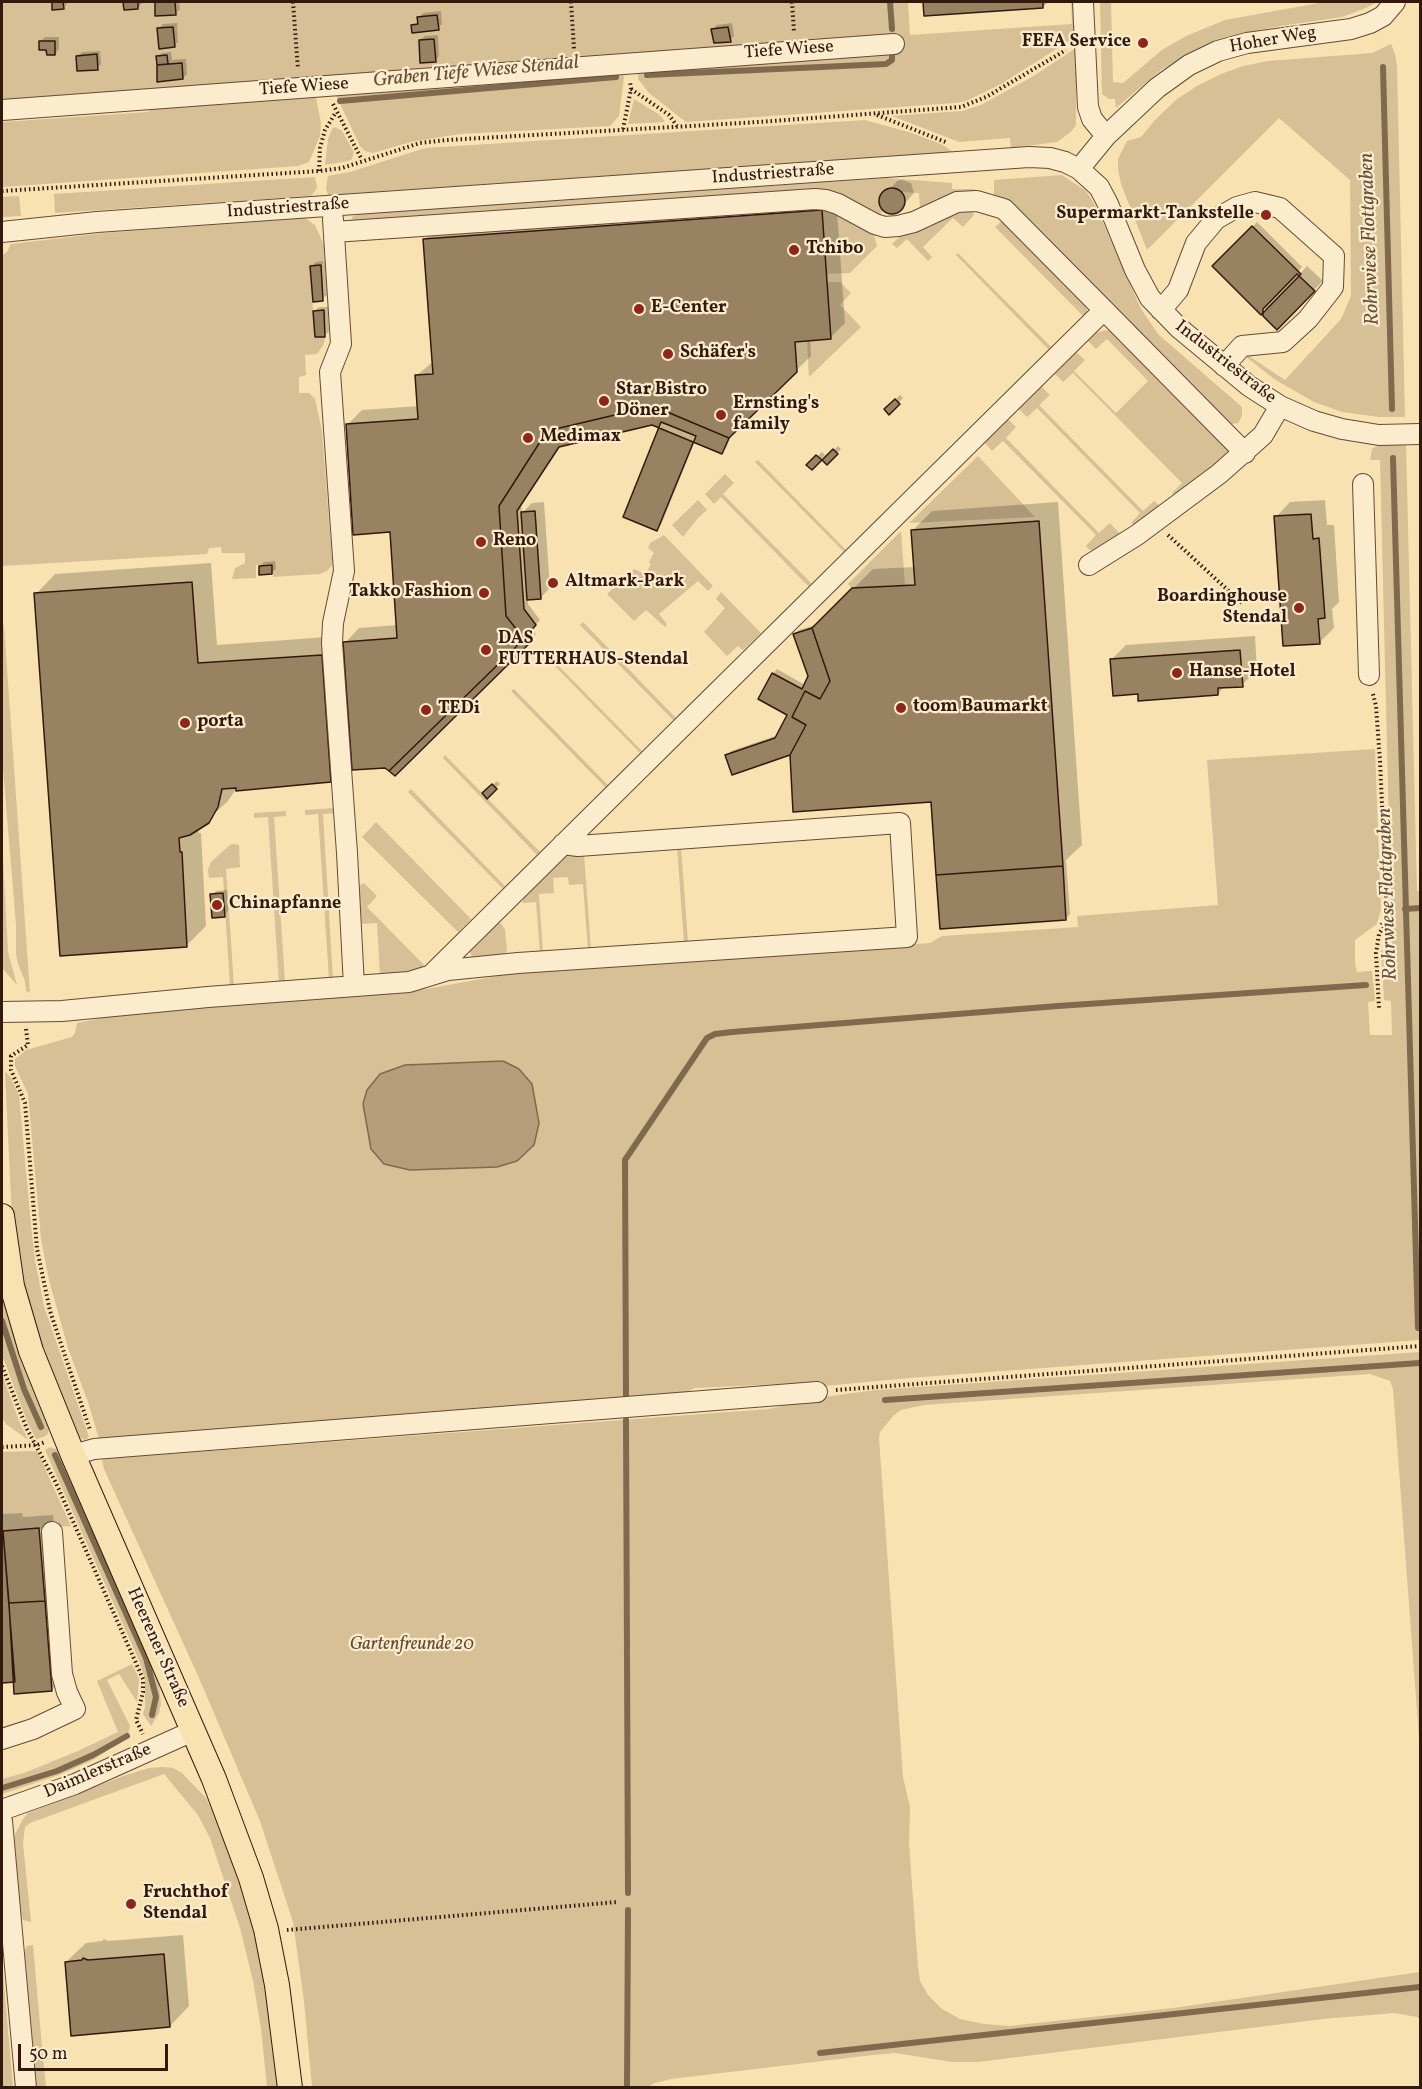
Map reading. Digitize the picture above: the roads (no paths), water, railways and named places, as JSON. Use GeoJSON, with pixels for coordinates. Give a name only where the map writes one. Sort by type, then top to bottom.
{"type":"FeatureCollection","features":[{"type":"Feature","properties":{"kind":"main road","name":"Heerener Straße"},"geometry":{"type":"LineString","coordinates":[[2,1216],[7,1256],[20,1318],[30,1351],[77,1447],[234,1830],[263,1919],[278,1985],[290,2088]]}},
{"type":"Feature","properties":{"kind":"street"},"geometry":{"type":"LineString","coordinates":[[1083,2],[1088,107],[1092,118],[1106,136]]}},
{"type":"Feature","properties":{"kind":"street","name":"Hoher Weg"},"geometry":{"type":"LineString","coordinates":[[1079,169],[1106,136],[1157,88],[1190,65],[1218,51],[1247,43],[1351,28],[1370,23],[1383,15],[1395,2]]}},
{"type":"Feature","properties":{"kind":"street","name":"Tiefe Wiese"},"geometry":{"type":"LineString","coordinates":[[2,110],[894,44]]}},
{"type":"Feature","properties":{"kind":"street","name":"Industriestraße"},"geometry":{"type":"LineString","coordinates":[[2,232],[108,221],[1034,156],[1065,162],[1079,169],[1095,182],[1104,194],[1135,270],[1150,298],[1224,366],[1280,406],[1314,421],[1342,429],[1379,435],[1420,438]]}},
{"type":"Feature","properties":{"kind":"street"},"geometry":{"type":"LineString","coordinates":[[334,232],[815,199],[838,204],[885,227],[914,222],[957,202],[976,201],[1004,208],[1245,453]]}},
{"type":"Feature","properties":{"kind":"street"},"geometry":{"type":"LineString","coordinates":[[1161,310],[1178,290],[1196,243],[1216,219],[1237,207],[1255,202],[1280,207],[1334,256],[1332,287],[1308,319],[1283,342],[1242,346],[1224,366]]}},
{"type":"Feature","properties":{"kind":"street"},"geometry":{"type":"LineString","coordinates":[[332,206],[341,344],[330,372],[344,572],[333,623],[332,643],[354,986]]}},
{"type":"Feature","properties":{"kind":"street"},"geometry":{"type":"LineString","coordinates":[[432,974],[1104,310]]}},
{"type":"Feature","properties":{"kind":"street"},"geometry":{"type":"LineString","coordinates":[[1089,565],[1154,523],[1245,453],[1263,435],[1280,406]]}},
{"type":"Feature","properties":{"kind":"street"},"geometry":{"type":"LineString","coordinates":[[1364,484],[1369,675]]}},
{"type":"Feature","properties":{"kind":"street"},"geometry":{"type":"LineString","coordinates":[[2,1012],[62,1011],[409,982],[432,974],[462,968],[518,963],[907,937],[900,823],[578,846],[563,844]]}},
{"type":"Feature","properties":{"kind":"street"},"geometry":{"type":"LineString","coordinates":[[77,1447],[817,1392]]}},
{"type":"Feature","properties":{"kind":"street"},"geometry":{"type":"LineString","coordinates":[[2,1739],[75,1709],[62,1674],[52,1532]]}},
{"type":"Feature","properties":{"kind":"street","name":"Daimlerstraße"},"geometry":{"type":"LineString","coordinates":[[2,1810],[75,1784],[193,1731]]}},
{"type":"Feature","properties":{"kind":"street"},"geometry":{"type":"LineString","coordinates":[[2,1821],[26,2088]]}},
{"type":"Feature","properties":{"kind":"waterway","name":"Graben Tiefe Wiese Stendal"},"geometry":{"type":"LineString","coordinates":[[890,2],[892,29]]}},
{"type":"Feature","properties":{"kind":"waterway","name":"Graben Tiefe Wiese Stendal"},"geometry":{"type":"LineString","coordinates":[[647,75],[886,64],[892,60],[892,52]]}},
{"type":"Feature","properties":{"kind":"waterway","name":"Rohrwiese Flottgraben"},"geometry":{"type":"LineString","coordinates":[[1383,67],[1392,409]]}},
{"type":"Feature","properties":{"kind":"waterway","name":"Graben Tiefe Wiese Stendal"},"geometry":{"type":"LineString","coordinates":[[340,101],[616,77]]}},
{"type":"Feature","properties":{"kind":"waterway","name":"Rohrwiese Flottgraben"},"geometry":{"type":"LineString","coordinates":[[1393,458],[1418,1328]]}},
{"type":"Feature","properties":{"kind":"waterway"},"geometry":{"type":"LineString","coordinates":[[1405,909],[1420,908]]}},
{"type":"Feature","properties":{"kind":"waterway"},"geometry":{"type":"LineString","coordinates":[[626,1399],[625,1160],[707,1038],[715,1034],[732,1032],[1058,1006],[1366,985]]}},
{"type":"Feature","properties":{"kind":"waterway"},"geometry":{"type":"LineString","coordinates":[[2,1321],[24,1389],[41,1427]]}},
{"type":"Feature","properties":{"kind":"waterway"},"geometry":{"type":"LineString","coordinates":[[885,1400],[1420,1363]]}},
{"type":"Feature","properties":{"kind":"waterway"},"geometry":{"type":"LineString","coordinates":[[626,1420],[628,1893]]}},
{"type":"Feature","properties":{"kind":"waterway"},"geometry":{"type":"LineString","coordinates":[[55,1455],[146,1658],[156,1697],[152,1715]]}},
{"type":"Feature","properties":{"kind":"waterway"},"geometry":{"type":"LineString","coordinates":[[2,1788],[57,1771],[127,1736]]}},
{"type":"Feature","properties":{"kind":"waterway"},"geometry":{"type":"LineString","coordinates":[[627,2088],[628,1910]]}},
{"type":"Feature","properties":{"kind":"waterway"},"geometry":{"type":"LineString","coordinates":[[820,2053],[1420,1987]]}},
{"type":"Feature","properties":{"kind":"place","name":"FEFA Service"},"geometry":{"type":"Point","coordinates":[1143,43]}},
{"type":"Feature","properties":{"kind":"place","name":"Supermarkt-Tankstelle"},"geometry":{"type":"Point","coordinates":[1266,215]}},
{"type":"Feature","properties":{"kind":"place","name":"Tchibo"},"geometry":{"type":"Point","coordinates":[794,250]}},
{"type":"Feature","properties":{"kind":"place","name":"E-Center"},"geometry":{"type":"Point","coordinates":[639,309]}},
{"type":"Feature","properties":{"kind":"place","name":"Schäfer's"},"geometry":{"type":"Point","coordinates":[668,354]}},
{"type":"Feature","properties":{"kind":"place","name":"Star Bistro Döner"},"geometry":{"type":"Point","coordinates":[604,401]}},
{"type":"Feature","properties":{"kind":"place","name":"Ernsting's family"},"geometry":{"type":"Point","coordinates":[721,415]}},
{"type":"Feature","properties":{"kind":"place","name":"Medimax"},"geometry":{"type":"Point","coordinates":[528,438]}},
{"type":"Feature","properties":{"kind":"place","name":"Reno"},"geometry":{"type":"Point","coordinates":[481,542]}},
{"type":"Feature","properties":{"kind":"place","name":"Altmark-Park"},"geometry":{"type":"Point","coordinates":[553,583]}},
{"type":"Feature","properties":{"kind":"place","name":"Takko Fashion"},"geometry":{"type":"Point","coordinates":[484,593]}},
{"type":"Feature","properties":{"kind":"place","name":"Boardinghouse Stendal"},"geometry":{"type":"Point","coordinates":[1299,608]}},
{"type":"Feature","properties":{"kind":"place","name":"DAS FUTTERHAUS-Stendal"},"geometry":{"type":"Point","coordinates":[486,650]}},
{"type":"Feature","properties":{"kind":"place","name":"Hanse-Hotel"},"geometry":{"type":"Point","coordinates":[1177,673]}},
{"type":"Feature","properties":{"kind":"place","name":"toom Baumarkt"},"geometry":{"type":"Point","coordinates":[901,708]}},
{"type":"Feature","properties":{"kind":"place","name":"TEDi"},"geometry":{"type":"Point","coordinates":[426,710]}},
{"type":"Feature","properties":{"kind":"place","name":"porta"},"geometry":{"type":"Point","coordinates":[185,723]}},
{"type":"Feature","properties":{"kind":"place","name":"Chinapfanne"},"geometry":{"type":"Point","coordinates":[217,905]}},
{"type":"Feature","properties":{"kind":"place","name":"Fruchthof Stendal"},"geometry":{"type":"Point","coordinates":[131,1904]}},
{"type":"Feature","properties":{"kind":"park label","name":"Gartenfreunde 20"},"geometry":{"type":"Point","coordinates":[412,1646]}}]}
